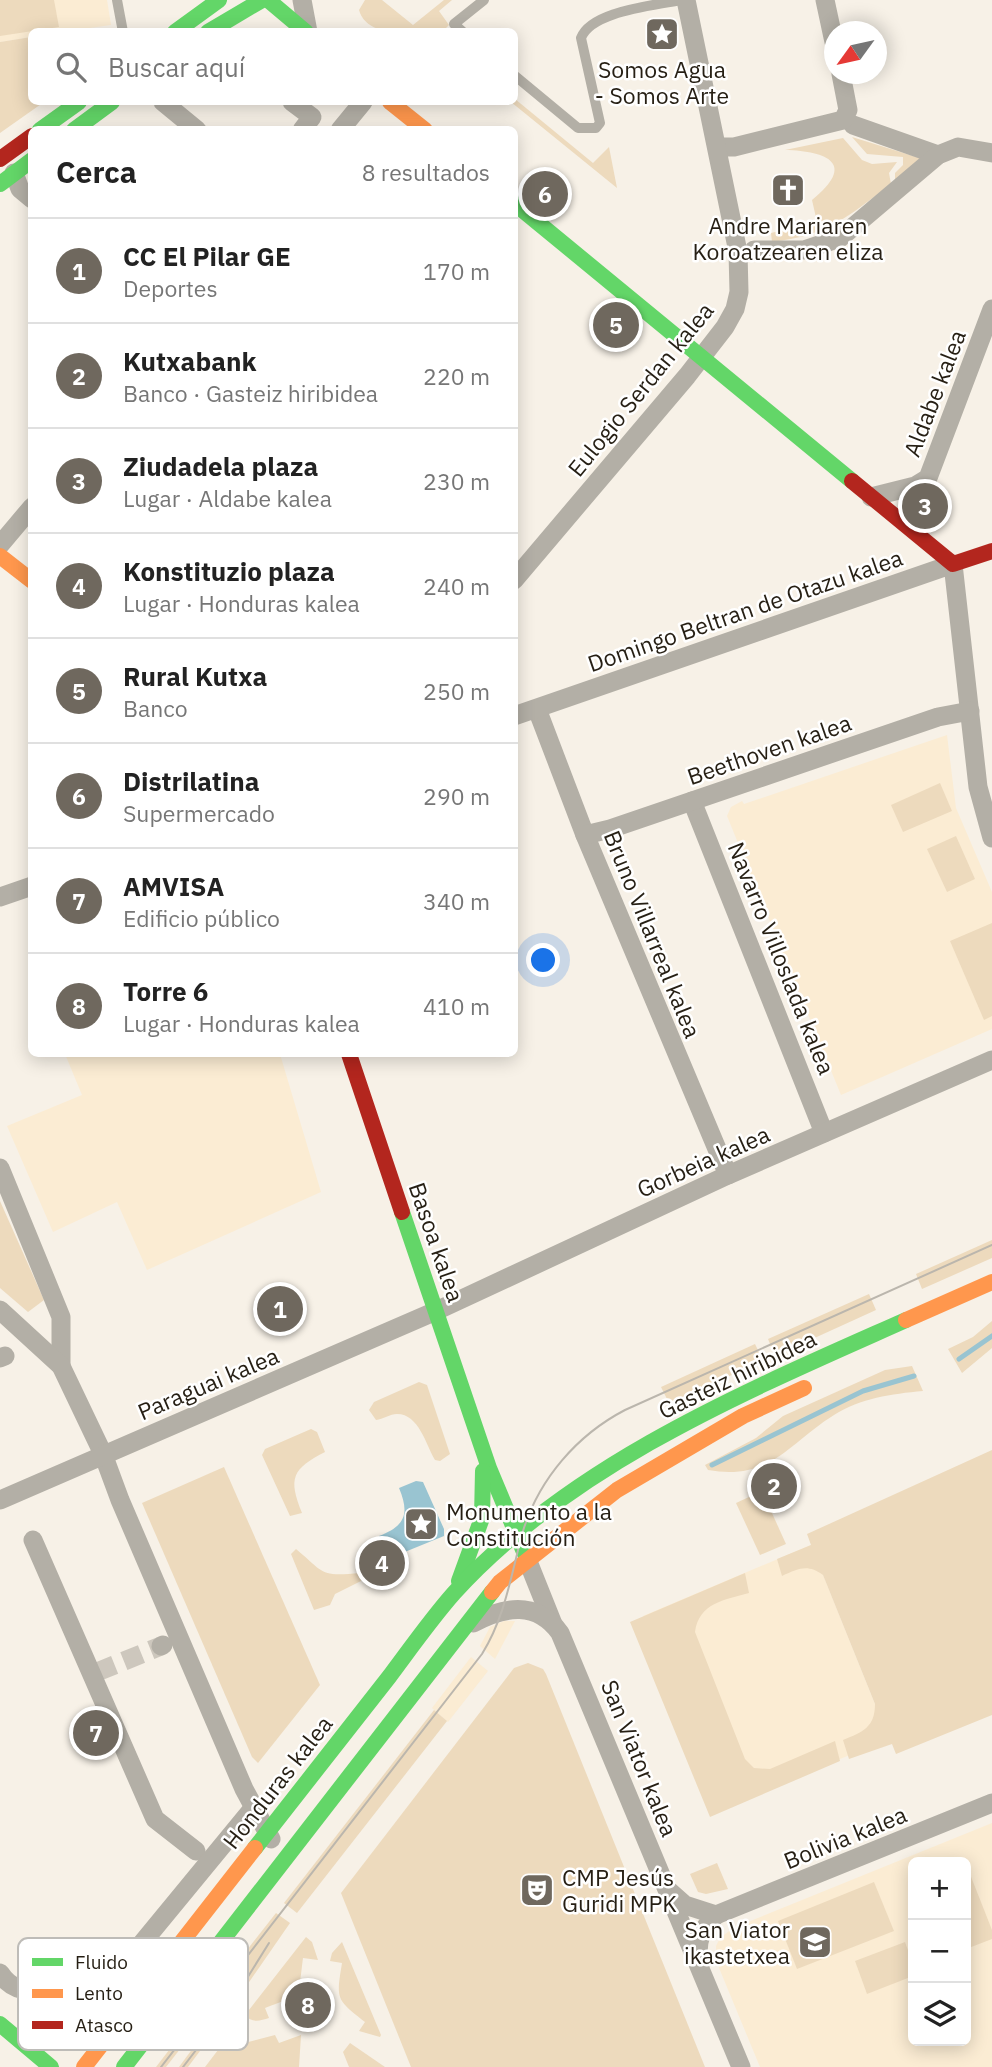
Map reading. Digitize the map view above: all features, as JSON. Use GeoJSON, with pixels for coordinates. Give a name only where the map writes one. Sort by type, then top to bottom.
{"type":"FeatureCollection","features":[{"type":"Feature","properties":{"kind":"main road"},"geometry":{"type":"LineString","coordinates":[[180,28],[219,0]]}},
{"type":"Feature","properties":{"kind":"main road"},"geometry":{"type":"LineString","coordinates":[[215,28],[262,0]]}},
{"type":"Feature","properties":{"kind":"main road"},"geometry":{"type":"LineString","coordinates":[[268,0],[302,28]]}},
{"type":"Feature","properties":{"kind":"main road"},"geometry":{"type":"LineString","coordinates":[[46,126],[75,105]]}},
{"type":"Feature","properties":{"kind":"main road"},"geometry":{"type":"LineString","coordinates":[[79,126],[108,105]]}},
{"type":"Feature","properties":{"kind":"main road"},"geometry":{"type":"LineString","coordinates":[[394,105],[420,126]]}},
{"type":"Feature","properties":{"kind":"main road"},"geometry":{"type":"LineString","coordinates":[[5,172],[28,141]]}},
{"type":"Feature","properties":{"kind":"main road"},"geometry":{"type":"LineString","coordinates":[[5,172],[28,162]]}},
{"type":"Feature","properties":{"kind":"main road"},"geometry":{"type":"LineString","coordinates":[[518,206],[953,564]]}},
{"type":"Feature","properties":{"kind":"main road","name":"Domingo Beltran de Otazu kalea"},"geometry":{"type":"LineString","coordinates":[[953,564],[992,551]]}},
{"type":"Feature","properties":{"kind":"main road"},"geometry":{"type":"LineString","coordinates":[[0,556],[28,578]]}},
{"type":"Feature","properties":{"kind":"main road","name":"Basoa kalea"},"geometry":{"type":"LineString","coordinates":[[350,1057],[481,1446],[527,1559]]}},
{"type":"Feature","properties":{"kind":"main road","name":"Gasteiz hiribidea"},"geometry":{"type":"LineString","coordinates":[[517,1534],[534,1507],[730,1398],[992,1282]]}},
{"type":"Feature","properties":{"kind":"main road","name":"Gasteiz hiribidea"},"geometry":{"type":"LineString","coordinates":[[527,1559],[617,1490],[667,1459],[743,1416],[815,1383]]}},
{"type":"Feature","properties":{"kind":"main road","name":"Basoa kalea"},"geometry":{"type":"LineString","coordinates":[[454,1593],[482,1518],[481,1446]]}},
{"type":"Feature","properties":{"kind":"main road"},"geometry":{"type":"LineString","coordinates":[[492,1476],[534,1507],[573,1523]]}},
{"type":"Feature","properties":{"kind":"main road","name":"Honduras kalea"},"geometry":{"type":"LineString","coordinates":[[184,1938],[454,1593],[517,1534]]}},
{"type":"Feature","properties":{"kind":"main road"},"geometry":{"type":"LineString","coordinates":[[226,1938],[488,1595],[527,1559]]}},
{"type":"Feature","properties":{"kind":"main road"},"geometry":{"type":"LineString","coordinates":[[0,2024],[18,2039]]}},
{"type":"Feature","properties":{"kind":"main road"},"geometry":{"type":"LineString","coordinates":[[31,2050],[51,2067]]}},
{"type":"Feature","properties":{"kind":"main road","name":"Honduras kalea"},"geometry":{"type":"LineString","coordinates":[[84,2067],[97,2050]]}},
{"type":"Feature","properties":{"kind":"main road"},"geometry":{"type":"LineString","coordinates":[[124,2067],[137,2050]]}},
{"type":"Feature","properties":{"kind":"street"},"geometry":{"type":"LineString","coordinates":[[302,0],[306,28]]}},
{"type":"Feature","properties":{"kind":"street","name":"Eulogio Serdan kalea"},"geometry":{"type":"LineString","coordinates":[[518,575],[703,356],[735,309],[740,274],[686,0]]}},
{"type":"Feature","properties":{"kind":"street"},"geometry":{"type":"LineString","coordinates":[[825,0],[830,21]]}},
{"type":"Feature","properties":{"kind":"street"},"geometry":{"type":"LineString","coordinates":[[717,147],[747,144],[843,120],[848,110],[843,84]]}},
{"type":"Feature","properties":{"kind":"street"},"geometry":{"type":"LineString","coordinates":[[167,105],[192,126]]}},
{"type":"Feature","properties":{"kind":"street"},"geometry":{"type":"LineString","coordinates":[[296,105],[312,117],[305,126]]}},
{"type":"Feature","properties":{"kind":"street"},"geometry":{"type":"LineString","coordinates":[[343,126],[361,105]]}},
{"type":"Feature","properties":{"kind":"street"},"geometry":{"type":"LineString","coordinates":[[853,125],[938,156]]}},
{"type":"Feature","properties":{"kind":"street"},"geometry":{"type":"LineString","coordinates":[[754,250],[804,250],[840,238],[938,156],[958,147],[992,153]]}},
{"type":"Feature","properties":{"kind":"street"},"geometry":{"type":"LineString","coordinates":[[5,172],[28,196]]}},
{"type":"Feature","properties":{"kind":"street","name":"Aldabe kalea"},"geometry":{"type":"LineString","coordinates":[[871,497],[915,486],[928,478],[992,309]]}},
{"type":"Feature","properties":{"kind":"street"},"geometry":{"type":"LineString","coordinates":[[0,545],[28,512]]}},
{"type":"Feature","properties":{"kind":"street"},"geometry":{"type":"LineString","coordinates":[[953,564],[970,710],[992,838]]}},
{"type":"Feature","properties":{"kind":"street","name":"Domingo Beltran de Otazu kalea"},"geometry":{"type":"LineString","coordinates":[[518,715],[953,564]]}},
{"type":"Feature","properties":{"kind":"street","name":"Bruno Villarreal kalea"},"geometry":{"type":"LineString","coordinates":[[537,709],[585,835],[728,1175]]}},
{"type":"Feature","properties":{"kind":"street","name":"Beethoven kalea"},"geometry":{"type":"LineString","coordinates":[[585,835],[938,717],[970,710]]}},
{"type":"Feature","properties":{"kind":"street","name":"Navarro Villoslada kalea"},"geometry":{"type":"LineString","coordinates":[[692,801],[824,1133]]}},
{"type":"Feature","properties":{"kind":"street"},"geometry":{"type":"LineString","coordinates":[[0,897],[28,887]]}},
{"type":"Feature","properties":{"kind":"street","name":"Gorbeia kalea"},"geometry":{"type":"LineString","coordinates":[[436,1311],[728,1175],[992,1060]]}},
{"type":"Feature","properties":{"kind":"street"},"geometry":{"type":"LineString","coordinates":[[0,1168],[61,1317],[61,1366]]}},
{"type":"Feature","properties":{"kind":"street"},"geometry":{"type":"LineString","coordinates":[[0,1310],[61,1366],[103,1454],[195,1676],[282,1868]]}},
{"type":"Feature","properties":{"kind":"street","name":"Paraguai kalea"},"geometry":{"type":"LineString","coordinates":[[0,1500],[436,1311]]}},
{"type":"Feature","properties":{"kind":"street"},"geometry":{"type":"LineString","coordinates":[[33,1540],[95,1673],[155,1819],[195,1852]]}},
{"type":"Feature","properties":{"kind":"street","name":"San Viator kalea"},"geometry":{"type":"LineString","coordinates":[[527,1559],[553,1624],[569,1649],[688,1948],[702,1970],[741,2067]]}},
{"type":"Feature","properties":{"kind":"street"},"geometry":{"type":"LineString","coordinates":[[464,1628],[488,1615],[513,1608],[534,1610],[553,1624]]}},
{"type":"Feature","properties":{"kind":"street","name":"Bolivia kalea"},"geometry":{"type":"LineString","coordinates":[[716,1915],[992,1803]]}},
{"type":"Feature","properties":{"kind":"street"},"geometry":{"type":"LineString","coordinates":[[146,1938],[254,1807]]}},
{"type":"Feature","properties":{"kind":"street"},"geometry":{"type":"LineString","coordinates":[[665,1885],[685,1905],[716,1915],[699,1938],[697,1949],[702,1970]]}},
{"type":"Feature","properties":{"kind":"street"},"geometry":{"type":"LineString","coordinates":[[0,1973],[6,1982],[18,1989]]}},
{"type":"Feature","properties":{"kind":"lane"},"geometry":{"type":"LineString","coordinates":[[117,0],[122,28]]}},
{"type":"Feature","properties":{"kind":"lane"},"geometry":{"type":"LineString","coordinates":[[458,28],[454,24],[484,0]]}},
{"type":"Feature","properties":{"kind":"lane"},"geometry":{"type":"LineString","coordinates":[[518,78],[578,128],[596,128],[600,123],[581,38],[584,30],[600,18],[680,0]]}},
{"type":"Feature","properties":{"kind":"lane"},"geometry":{"type":"LineString","coordinates":[[60,126],[88,105]]}},
{"type":"Feature","properties":{"kind":"shaded area"},"geometry":{"type":"Polygon","coordinates":[[[0,0],[107,0],[111,25],[90,28],[28,28],[28,37],[0,42],[0,0]]]}},
{"type":"Feature","properties":{"kind":"shaded area"},"geometry":{"type":"Polygon","coordinates":[[[0,0],[54,0],[59,27],[28,28],[28,32],[0,36],[0,0]]]}},
{"type":"Feature","properties":{"kind":"shaded area"},"geometry":{"type":"Polygon","coordinates":[[[365,0],[382,0],[413,25],[444,0],[452,0],[439,11],[449,25],[446,28],[376,28],[364,20],[359,10],[365,0]]]}},
{"type":"Feature","properties":{"kind":"shaded area"},"geometry":{"type":"Polygon","coordinates":[[[28,37],[28,105],[40,105],[0,133],[0,42],[28,37]]]}},
{"type":"Feature","properties":{"kind":"shaded area"},"geometry":{"type":"Polygon","coordinates":[[[518,101],[593,163],[609,147],[617,188],[515,105],[518,105],[518,101]]]}},
{"type":"Feature","properties":{"kind":"shaded area"},"geometry":{"type":"Polygon","coordinates":[[[852,137],[923,159],[895,182],[895,173],[903,165],[903,157],[867,154],[852,137]]]}},
{"type":"Feature","properties":{"kind":"shaded area"},"geometry":{"type":"Polygon","coordinates":[[[843,138],[862,160],[872,164],[897,162],[889,173],[891,184],[836,223],[808,235],[772,242],[771,233],[817,222],[812,200],[826,188],[835,169],[832,162],[814,153],[785,150],[843,138]]]}},
{"type":"Feature","properties":{"kind":"shaded area"},"geometry":{"type":"Polygon","coordinates":[[[947,735],[956,808],[992,892],[992,1029],[841,1095],[727,816],[731,807],[742,801],[744,804],[947,735]]]}},
{"type":"Feature","properties":{"kind":"shaded area"},"geometry":{"type":"Polygon","coordinates":[[[940,783],[952,811],[903,832],[891,805],[940,783]]]}},
{"type":"Feature","properties":{"kind":"shaded area"},"geometry":{"type":"Polygon","coordinates":[[[956,836],[975,879],[947,892],[927,849],[956,836]]]}},
{"type":"Feature","properties":{"kind":"shaded area"},"geometry":{"type":"Polygon","coordinates":[[[992,923],[992,1016],[984,1020],[950,941],[992,923]]]}},
{"type":"Feature","properties":{"kind":"shaded area"},"geometry":{"type":"Polygon","coordinates":[[[66,1057],[281,1057],[321,1192],[147,1270],[117,1202],[53,1232],[7,1126],[82,1095],[66,1057]]]}},
{"type":"Feature","properties":{"kind":"shaded area"},"geometry":{"type":"Polygon","coordinates":[[[0,1201],[44,1300],[28,1312],[0,1288],[0,1201]]]}},
{"type":"Feature","properties":{"kind":"shaded area"},"geometry":{"type":"Polygon","coordinates":[[[992,1240],[992,1258],[922,1289],[916,1274],[992,1240]]]}},
{"type":"Feature","properties":{"kind":"shaded area"},"geometry":{"type":"Polygon","coordinates":[[[869,1294],[876,1310],[775,1356],[768,1339],[869,1294]]]}},
{"type":"Feature","properties":{"kind":"shaded area"},"geometry":{"type":"Polygon","coordinates":[[[992,1321],[992,1348],[962,1373],[948,1349],[973,1337],[992,1321]]]}},
{"type":"Feature","properties":{"kind":"shaded area"},"geometry":{"type":"Polygon","coordinates":[[[755,1344],[763,1361],[669,1403],[661,1387],[755,1344]]]}},
{"type":"Feature","properties":{"kind":"shaded area"},"geometry":{"type":"Polygon","coordinates":[[[912,1366],[923,1391],[877,1398],[844,1409],[764,1465],[730,1472],[708,1470],[705,1465],[756,1438],[783,1416],[885,1370],[912,1366]]]}},
{"type":"Feature","properties":{"kind":"shaded area"},"geometry":{"type":"Polygon","coordinates":[[[419,1382],[427,1385],[450,1454],[440,1461],[435,1460],[421,1431],[411,1419],[397,1414],[376,1420],[369,1410],[374,1402],[419,1382]]]}},
{"type":"Feature","properties":{"kind":"shaded area"},"geometry":{"type":"Polygon","coordinates":[[[311,1429],[317,1432],[325,1452],[306,1464],[296,1476],[295,1491],[302,1513],[290,1516],[262,1455],[265,1449],[311,1429]]]}},
{"type":"Feature","properties":{"kind":"shaded area"},"geometry":{"type":"Polygon","coordinates":[[[992,1450],[992,1715],[896,1754],[892,1744],[849,1759],[843,1740],[866,1728],[873,1718],[875,1704],[823,1575],[813,1569],[803,1568],[782,1576],[777,1559],[811,1545],[807,1534],[992,1450]]]}},
{"type":"Feature","properties":{"kind":"shaded area"},"geometry":{"type":"Polygon","coordinates":[[[224,1467],[320,1685],[258,1763],[252,1757],[142,1503],[224,1467]]]}},
{"type":"Feature","properties":{"kind":"shaded area"},"geometry":{"type":"Polygon","coordinates":[[[762,1491],[786,1544],[760,1555],[736,1503],[762,1491]]]}},
{"type":"Feature","properties":{"kind":"shaded area"},"geometry":{"type":"Polygon","coordinates":[[[811,1545],[889,1739],[720,1808],[643,1616],[811,1545]]]}},
{"type":"Feature","properties":{"kind":"shaded area"},"geometry":{"type":"Polygon","coordinates":[[[296,1549],[324,1572],[360,1573],[361,1581],[335,1594],[330,1605],[314,1610],[291,1554],[296,1549]]]}},
{"type":"Feature","properties":{"kind":"shaded area"},"geometry":{"type":"Polygon","coordinates":[[[745,1573],[749,1593],[714,1604],[707,1609],[697,1622],[695,1632],[745,1759],[754,1768],[770,1769],[835,1741],[840,1761],[710,1817],[630,1622],[745,1573]]]}},
{"type":"Feature","properties":{"kind":"shaded area"},"geometry":{"type":"Polygon","coordinates":[[[504,1621],[515,1621],[495,1659],[480,1646],[490,1627],[504,1621]]]}},
{"type":"Feature","properties":{"kind":"shaded area"},"geometry":{"type":"Polygon","coordinates":[[[471,1657],[488,1671],[448,1722],[432,1708],[471,1657]]]}},
{"type":"Feature","properties":{"kind":"shaded area"},"geometry":{"type":"Polygon","coordinates":[[[528,1663],[543,1669],[546,1674],[705,2067],[411,2067],[341,1893],[514,1668],[528,1663]]]}},
{"type":"Feature","properties":{"kind":"shaded area"},"geometry":{"type":"Polygon","coordinates":[[[434,1710],[447,1721],[297,1913],[284,1903],[434,1710]]]}},
{"type":"Feature","properties":{"kind":"shaded area","name":"San Viator ikastetxea"},"geometry":{"type":"Polygon","coordinates":[[[992,1823],[992,2067],[760,2067],[717,1963],[716,1946],[720,1938],[733,1928],[908,1857],[908,2046],[971,2046],[971,1857],[908,1857],[992,1823]]]}},
{"type":"Feature","properties":{"kind":"shaded area"},"geometry":{"type":"Polygon","coordinates":[[[717,1863],[728,1889],[706,1894],[698,1892],[690,1874],[717,1863]]]}},
{"type":"Feature","properties":{"kind":"shaded area"},"geometry":{"type":"Polygon","coordinates":[[[971,1877],[992,1930],[992,1939],[971,1947],[971,1877]]]}},
{"type":"Feature","properties":{"kind":"shaded area"},"geometry":{"type":"Polygon","coordinates":[[[874,1882],[894,1931],[797,1969],[778,1921],[874,1882]]]}},
{"type":"Feature","properties":{"kind":"shaded area"},"geometry":{"type":"Polygon","coordinates":[[[276,1913],[290,1923],[248,1984],[248,1949],[276,1913]]]}},
{"type":"Feature","properties":{"kind":"shaded area"},"geometry":{"type":"Polygon","coordinates":[[[306,1937],[312,1942],[318,1960],[303,1958],[296,1992],[286,2000],[265,2008],[269,2018],[256,2021],[248,2018],[248,2011],[306,1937]]]}},
{"type":"Feature","properties":{"kind":"shaded area"},"geometry":{"type":"Polygon","coordinates":[[[342,1942],[380,2037],[359,2031],[365,2022],[340,1998],[342,1963],[330,1961],[332,1953],[342,1942]]]}},
{"type":"Feature","properties":{"kind":"shaded area"},"geometry":{"type":"Polygon","coordinates":[[[905,1942],[908,1950],[908,1978],[867,1994],[855,1961],[905,1942]]]}},
{"type":"Feature","properties":{"kind":"shaded area"},"geometry":{"type":"Polygon","coordinates":[[[275,2035],[279,2043],[301,2035],[299,2067],[205,2067],[218,2050],[248,2050],[248,2042],[275,2035]]]}},
{"type":"Feature","properties":{"kind":"shaded area"},"geometry":{"type":"Polygon","coordinates":[[[350,2043],[385,2067],[349,2067],[343,2052],[350,2043]]]}},
{"type":"Feature","properties":{"kind":"shaded area"},"geometry":{"type":"Polygon","coordinates":[[[169,2050],[179,2050],[166,2067],[156,2067],[169,2050]]]}},
{"type":"Feature","properties":{"kind":"shaded area"},"geometry":{"type":"Polygon","coordinates":[[[192,2050],[201,2050],[188,2067],[179,2067],[192,2050]]]}},
{"type":"Feature","properties":{"kind":"water"},"geometry":{"type":"Polygon","coordinates":[[[416,1481],[423,1482],[444,1529],[444,1536],[390,1558],[379,1536],[395,1528],[403,1518],[404,1505],[399,1488],[416,1481]]]}},
{"type":"Feature","properties":{"kind":"waterway"},"geometry":{"type":"LineString","coordinates":[[959,1359],[992,1336]]}},
{"type":"Feature","properties":{"kind":"waterway"},"geometry":{"type":"LineString","coordinates":[[712,1465],[863,1391],[914,1376]]}},
{"type":"Feature","properties":{"kind":"tunnel"},"geometry":{"type":"LineString","coordinates":[[97,1672],[161,1646]]}},
{"type":"Feature","properties":{"kind":"tram line"},"geometry":{"type":"LineString","coordinates":[[248,1955],[482,1654],[497,1624],[530,1512],[550,1476],[576,1446],[607,1420],[625,1410],[992,1245]]}},
{"type":"Feature","properties":{"kind":"tram line"},"geometry":{"type":"LineString","coordinates":[[248,1977],[269,1943]]}},
{"type":"Feature","properties":{"kind":"tram line"},"geometry":{"type":"LineString","coordinates":[[161,2067],[174,2050]]}},
{"type":"Feature","properties":{"kind":"tram line"},"geometry":{"type":"LineString","coordinates":[[183,2067],[196,2050]]}},
{"type":"Feature","properties":{"kind":"traffic: fast"},"geometry":{"type":"LineString","coordinates":[[180,28],[219,0]]}},
{"type":"Feature","properties":{"kind":"traffic: fast"},"geometry":{"type":"LineString","coordinates":[[215,28],[262,0]]}},
{"type":"Feature","properties":{"kind":"traffic: fast"},"geometry":{"type":"LineString","coordinates":[[268,0],[301,28]]}},
{"type":"Feature","properties":{"kind":"traffic: fast"},"geometry":{"type":"LineString","coordinates":[[46,126],[75,105]]}},
{"type":"Feature","properties":{"kind":"traffic: fast"},"geometry":{"type":"LineString","coordinates":[[79,126],[108,105]]}},
{"type":"Feature","properties":{"kind":"traffic: fast"},"geometry":{"type":"LineString","coordinates":[[0,184],[28,163]]}},
{"type":"Feature","properties":{"kind":"traffic: fast"},"geometry":{"type":"LineString","coordinates":[[518,206],[852,481]]}},
{"type":"Feature","properties":{"kind":"traffic: fast"},"geometry":{"type":"LineString","coordinates":[[402,1212],[489,1468],[524,1552]]}},
{"type":"Feature","properties":{"kind":"traffic: fast"},"geometry":{"type":"LineString","coordinates":[[255,1848],[454,1593],[501,1547],[552,1505],[665,1434],[786,1374],[906,1320]]}},
{"type":"Feature","properties":{"kind":"traffic: fast"},"geometry":{"type":"LineString","coordinates":[[459,1581],[482,1518],[483,1471]]}},
{"type":"Feature","properties":{"kind":"traffic: fast"},"geometry":{"type":"LineString","coordinates":[[224,1938],[492,1592]]}},
{"type":"Feature","properties":{"kind":"traffic: fast"},"geometry":{"type":"LineString","coordinates":[[0,2024],[18,2039]]}},
{"type":"Feature","properties":{"kind":"traffic: fast"},"geometry":{"type":"LineString","coordinates":[[31,2050],[51,2067]]}},
{"type":"Feature","properties":{"kind":"traffic: fast"},"geometry":{"type":"LineString","coordinates":[[124,2067],[137,2050]]}},
{"type":"Feature","properties":{"kind":"traffic: slow"},"geometry":{"type":"LineString","coordinates":[[394,105],[420,126]]}},
{"type":"Feature","properties":{"kind":"traffic: slow"},"geometry":{"type":"LineString","coordinates":[[0,556],[28,578]]}},
{"type":"Feature","properties":{"kind":"traffic: slow"},"geometry":{"type":"LineString","coordinates":[[906,1320],[992,1282]]}},
{"type":"Feature","properties":{"kind":"traffic: slow"},"geometry":{"type":"LineString","coordinates":[[492,1592],[500,1582],[617,1490],[743,1416],[804,1388]]}},
{"type":"Feature","properties":{"kind":"traffic: slow"},"geometry":{"type":"LineString","coordinates":[[185,1938],[255,1848]]}},
{"type":"Feature","properties":{"kind":"traffic: slow"},"geometry":{"type":"LineString","coordinates":[[84,2067],[97,2050]]}},
{"type":"Feature","properties":{"kind":"traffic: jam"},"geometry":{"type":"LineString","coordinates":[[0,159],[28,139]]}},
{"type":"Feature","properties":{"kind":"traffic: jam"},"geometry":{"type":"LineString","coordinates":[[852,481],[953,564],[992,551]]}},
{"type":"Feature","properties":{"kind":"traffic: jam"},"geometry":{"type":"LineString","coordinates":[[350,1057],[402,1212]]}},
{"type":"Feature","properties":{"kind":"place","name":"Somos Agua - Somos Arte"},"geometry":{"type":"Point","coordinates":[662,34]}},
{"type":"Feature","properties":{"kind":"place","name":"Andre Mariaren Koroatzearen eliza"},"geometry":{"type":"Point","coordinates":[788,190]}},
{"type":"Feature","properties":{"kind":"place","name":"Distrilatina"},"geometry":{"type":"Point","coordinates":[545,194]}},
{"type":"Feature","properties":{"kind":"place","name":"Rural Kutxa"},"geometry":{"type":"Point","coordinates":[616,325]}},
{"type":"Feature","properties":{"kind":"place","name":"Ziudadela plaza"},"geometry":{"type":"Point","coordinates":[925,506]}},
{"type":"Feature","properties":{"kind":"place","name":"CC El Pilar GE"},"geometry":{"type":"Point","coordinates":[280,1309]}},
{"type":"Feature","properties":{"kind":"place","name":"Kutxabank"},"geometry":{"type":"Point","coordinates":[774,1486]}},
{"type":"Feature","properties":{"kind":"place","name":"Monumento a la Constitución"},"geometry":{"type":"Point","coordinates":[421,1524]}},
{"type":"Feature","properties":{"kind":"place","name":"Konstituzio plaza"},"geometry":{"type":"Point","coordinates":[382,1563]}},
{"type":"Feature","properties":{"kind":"place","name":"AMVISA"},"geometry":{"type":"Point","coordinates":[96,1733]}},
{"type":"Feature","properties":{"kind":"place","name":"CMP Jesús Guridi MPK"},"geometry":{"type":"Point","coordinates":[537,1890]}},
{"type":"Feature","properties":{"kind":"place","name":"San Viator ikastetxea"},"geometry":{"type":"Point","coordinates":[815,1942]}},
{"type":"Feature","properties":{"kind":"place","name":"Torre 6"},"geometry":{"type":"Point","coordinates":[308,2005]}}]}
